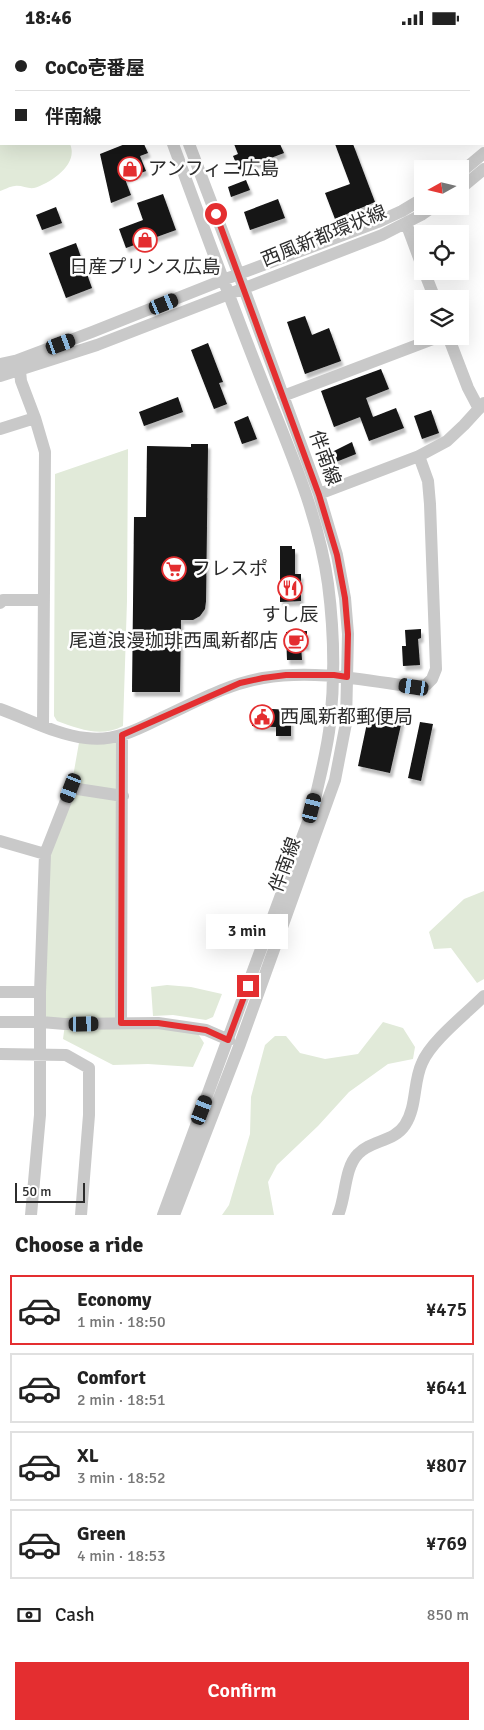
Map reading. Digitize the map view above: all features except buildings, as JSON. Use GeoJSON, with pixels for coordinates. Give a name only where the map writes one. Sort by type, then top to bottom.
{"type":"FeatureCollection","features":[{"type":"Feature","properties":{"kind":"street","name":"伴南線"},"geometry":{"type":"LineString","coordinates":[[163,1215],[312,808],[324,761],[330,725],[334,675],[328,585],[323,555],[308,499],[228,294],[173,145]]}},
{"type":"Feature","properties":{"kind":"street","name":"伴南線"},"geometry":{"type":"LineString","coordinates":[[174,1215],[240,1044],[336,780],[346,723],[348,634],[345,598],[337,555],[319,495],[189,145]]}},
{"type":"Feature","properties":{"kind":"street"},"geometry":{"type":"LineString","coordinates":[[469,166],[484,153]]}},
{"type":"Feature","properties":{"kind":"street"},"geometry":{"type":"LineString","coordinates":[[469,182],[484,169]]}},
{"type":"Feature","properties":{"kind":"street","name":"西風新都環状線"},"geometry":{"type":"LineString","coordinates":[[0,364],[14,361],[92,332],[223,280],[378,222],[414,204]]}},
{"type":"Feature","properties":{"kind":"street","name":"西風新都環状線"},"geometry":{"type":"LineString","coordinates":[[0,376],[97,345],[244,289],[382,235],[419,215]]}},
{"type":"Feature","properties":{"kind":"street"},"geometry":{"type":"LineString","coordinates":[[406,223],[414,244]]}},
{"type":"Feature","properties":{"kind":"street"},"geometry":{"type":"LineString","coordinates":[[283,396],[417,345]]}},
{"type":"Feature","properties":{"kind":"street"},"geometry":{"type":"LineString","coordinates":[[319,495],[419,456],[447,441],[481,406],[468,388],[451,345]]}},
{"type":"Feature","properties":{"kind":"street"},"geometry":{"type":"LineString","coordinates":[[20,371],[21,381],[46,452],[44,725]]}},
{"type":"Feature","properties":{"kind":"street"},"geometry":{"type":"LineString","coordinates":[[0,429],[35,418]]}},
{"type":"Feature","properties":{"kind":"street"},"geometry":{"type":"LineString","coordinates":[[0,709],[64,733],[88,739],[112,738],[240,683],[263,678],[286,675],[334,675],[414,687],[426,685],[432,679],[436,669],[430,504],[428,481],[419,456]]}},
{"type":"Feature","properties":{"kind":"street"},"geometry":{"type":"LineString","coordinates":[[0,603],[3,600],[44,600]]}},
{"type":"Feature","properties":{"kind":"street"},"geometry":{"type":"LineString","coordinates":[[121,1023],[122,735]]}},
{"type":"Feature","properties":{"kind":"street"},"geometry":{"type":"LineString","coordinates":[[31,1215],[40,1115],[40,992],[45,854],[71,788],[123,796]]}},
{"type":"Feature","properties":{"kind":"street"},"geometry":{"type":"LineString","coordinates":[[0,841],[45,854]]}},
{"type":"Feature","properties":{"kind":"street"},"geometry":{"type":"LineString","coordinates":[[0,992],[40,992]]}},
{"type":"Feature","properties":{"kind":"street"},"geometry":{"type":"LineString","coordinates":[[338,1215],[355,1157],[363,1150],[393,1137],[405,1125],[411,1110],[420,1068],[426,1055],[434,1044],[484,996]]}},
{"type":"Feature","properties":{"kind":"street"},"geometry":{"type":"LineString","coordinates":[[0,1022],[41,1022],[65,1025],[158,1023],[206,1030],[228,1040]]}},
{"type":"Feature","properties":{"kind":"street"},"geometry":{"type":"LineString","coordinates":[[0,1054],[66,1055],[89,1068],[88,1124],[80,1215]]}},
{"type":"Feature","properties":{"kind":"green space"},"geometry":{"type":"Polygon","coordinates":[[[0,145],[70,145],[71,159],[62,172],[48,182],[34,188],[15,186],[0,191],[0,145]]]}},
{"type":"Feature","properties":{"kind":"green space"},"geometry":{"type":"Polygon","coordinates":[[[128,449],[127,601],[123,726],[115,730],[98,732],[57,721],[54,716],[55,474],[128,449]]]}},
{"type":"Feature","properties":{"kind":"green space"},"geometry":{"type":"Polygon","coordinates":[[[122,735],[121,1023],[195,1029],[204,1043],[193,1067],[148,1064],[113,1065],[63,1039],[65,1024],[41,1022],[45,854],[71,788],[80,737],[122,735]]]}},
{"type":"Feature","properties":{"kind":"green space"},"geometry":{"type":"Polygon","coordinates":[[[484,891],[484,979],[477,983],[451,948],[434,949],[429,932],[464,899],[484,891]]]}},
{"type":"Feature","properties":{"kind":"green space"},"geometry":{"type":"Polygon","coordinates":[[[167,985],[191,987],[222,994],[213,1017],[206,1020],[173,1015],[153,1016],[151,987],[167,985]]]}},
{"type":"Feature","properties":{"kind":"green space"},"geometry":{"type":"Polygon","coordinates":[[[383,1022],[403,1028],[415,1047],[413,1059],[388,1064],[349,1092],[318,1126],[277,1165],[268,1182],[274,1215],[222,1215],[229,1205],[250,1134],[251,1097],[265,1045],[275,1036],[286,1036],[300,1053],[325,1059],[358,1054],[383,1022]]]}},
{"type":"Feature","properties":{"kind":"place","name":"アンフィニ広島"},"geometry":{"type":"Point","coordinates":[130,169]}},
{"type":"Feature","properties":{"kind":"place","name":"日産プリンス広島"},"geometry":{"type":"Point","coordinates":[145,240]}},
{"type":"Feature","properties":{"kind":"place","name":"フレスポ"},"geometry":{"type":"Point","coordinates":[174,569]}},
{"type":"Feature","properties":{"kind":"place","name":"すし辰"},"geometry":{"type":"Point","coordinates":[290,588]}},
{"type":"Feature","properties":{"kind":"place","name":"尾道浪漫珈琲西風新都店"},"geometry":{"type":"Point","coordinates":[296,641]}},
{"type":"Feature","properties":{"kind":"place","name":"西風新都郵便局"},"geometry":{"type":"Point","coordinates":[262,717]}},
{"type":"Feature","properties":{"kind":"route"},"geometry":{"type":"LineString","coordinates":[[216,214],[319,495],[337,555],[345,598],[348,634],[347,677],[334,675],[286,675],[240,683],[135,731],[122,735],[121,1023],[158,1023],[206,1030],[228,1040],[248,986]]}}]}
